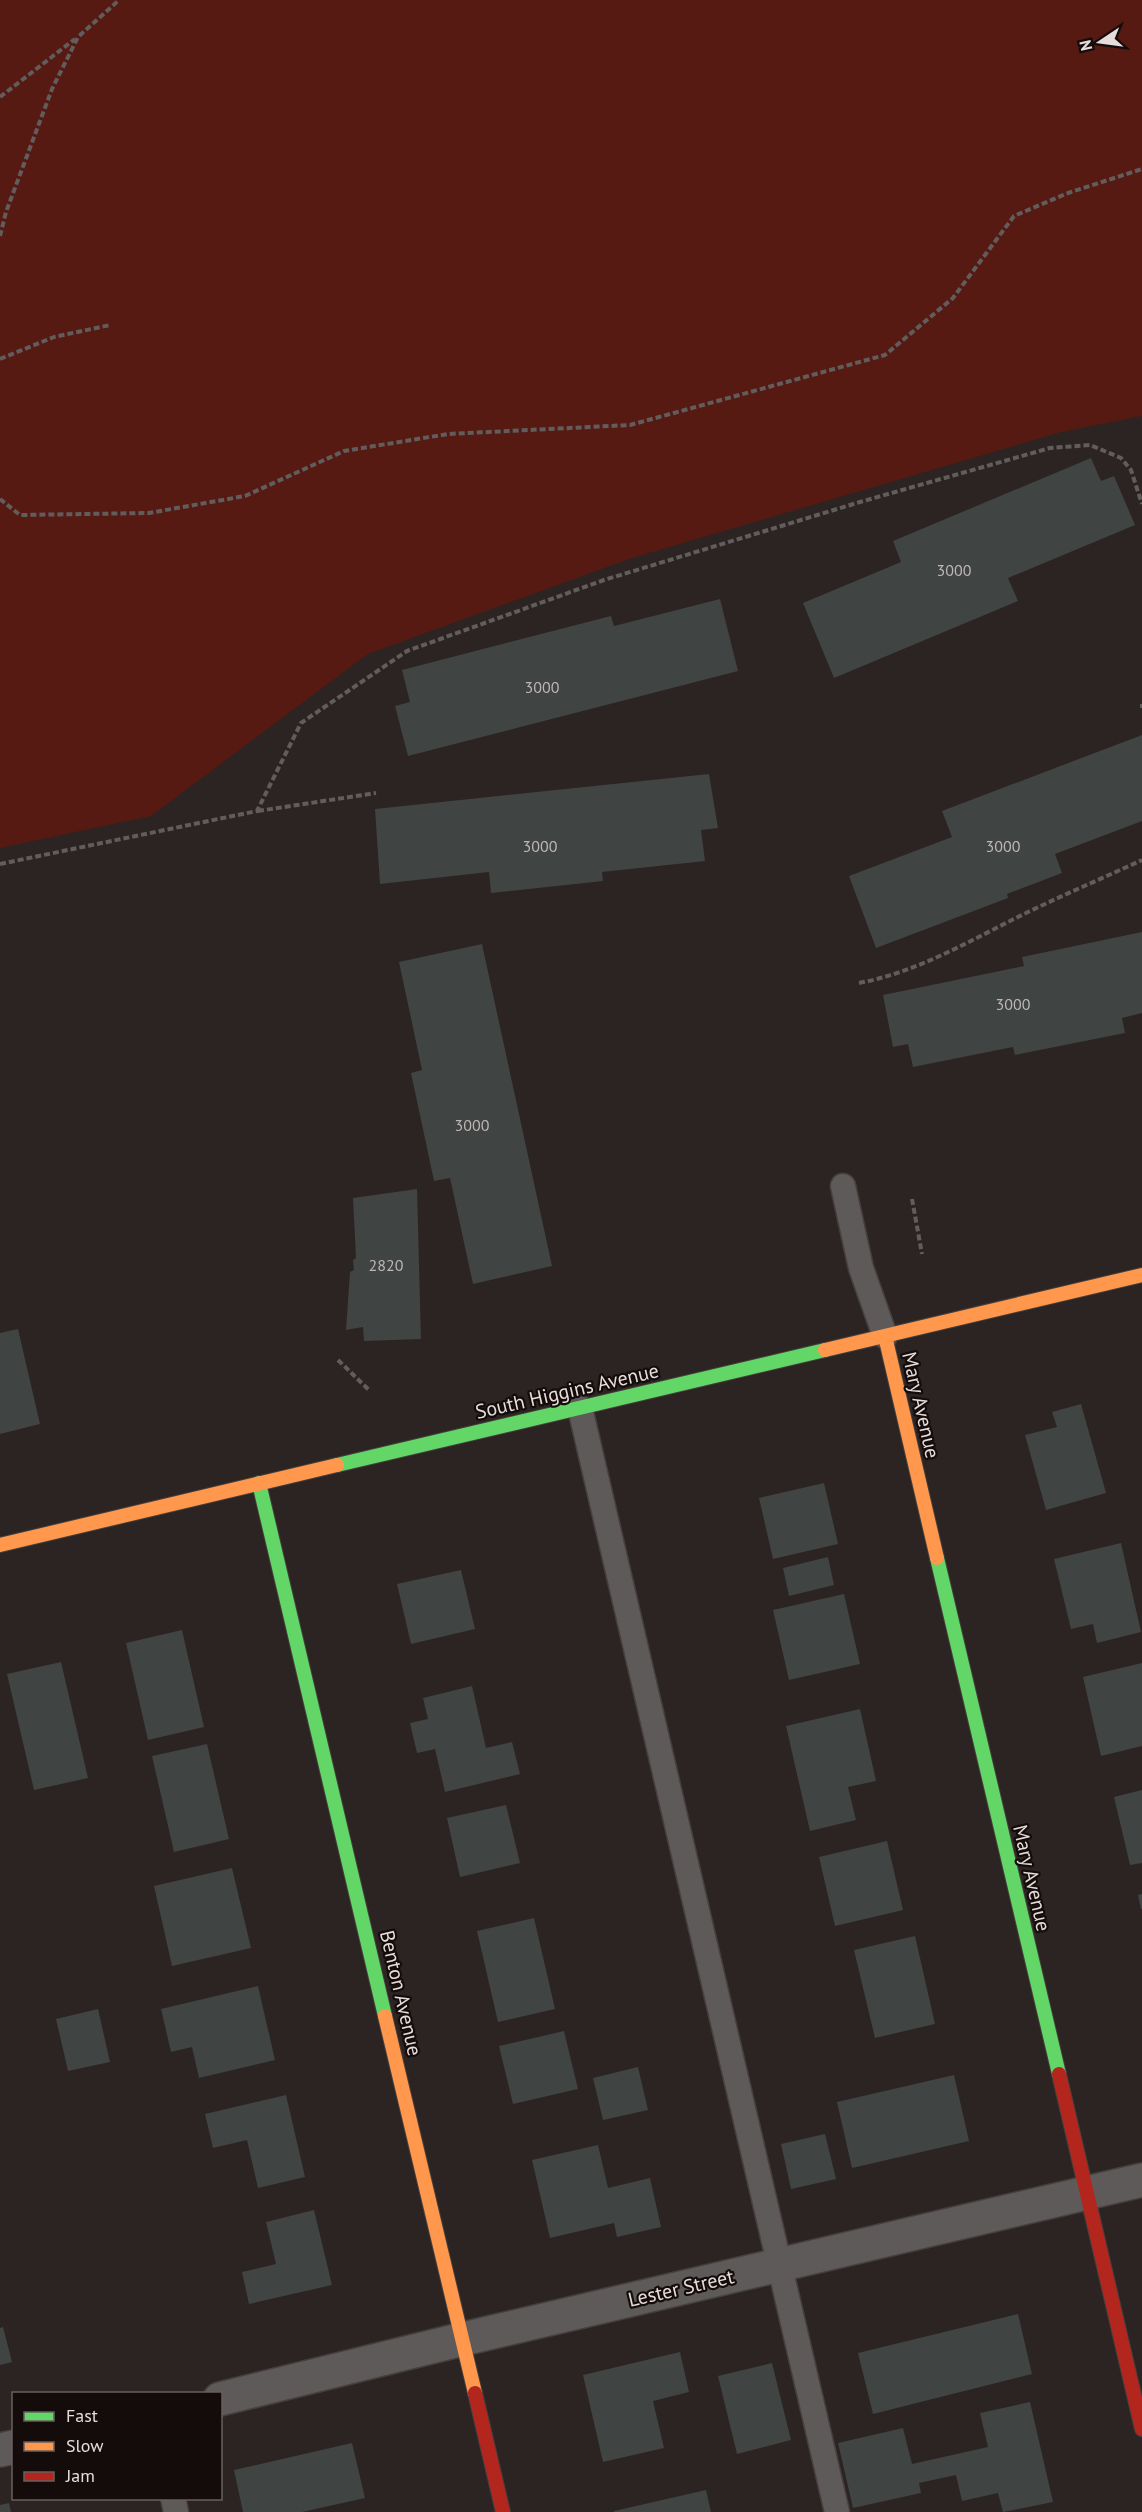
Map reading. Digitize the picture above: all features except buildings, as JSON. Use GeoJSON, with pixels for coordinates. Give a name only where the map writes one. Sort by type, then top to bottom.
{"type":"FeatureCollection","features":[{"type":"Feature","properties":{"kind":"street","name":"South Higgins Avenue"},"geometry":{"type":"LineString","coordinates":[[0,1545],[1142,1275]]}},
{"type":"Feature","properties":{"kind":"street","name":"Mary Avenue"},"geometry":{"type":"LineString","coordinates":[[885,1336],[1142,2429]]}},
{"type":"Feature","properties":{"kind":"street","name":"Benton Avenue"},"geometry":{"type":"LineString","coordinates":[[259,1483],[503,2512]]}},
{"type":"Feature","properties":{"kind":"street","name":"Lester Street"},"geometry":{"type":"LineString","coordinates":[[222,2399],[463,2339],[1142,2180]]}},
{"type":"Feature","properties":{"kind":"lane"},"geometry":{"type":"LineString","coordinates":[[843,1186],[861,1268],[885,1336]]}},
{"type":"Feature","properties":{"kind":"lane"},"geometry":{"type":"LineString","coordinates":[[580,1408],[837,2512]]}},
{"type":"Feature","properties":{"kind":"path"},"geometry":{"type":"LineString","coordinates":[[0,96],[78,36],[119,0]]}},
{"type":"Feature","properties":{"kind":"path"},"geometry":{"type":"LineString","coordinates":[[0,236],[6,212],[52,89],[78,36]]}},
{"type":"Feature","properties":{"kind":"path"},"geometry":{"type":"LineString","coordinates":[[0,499],[20,515],[149,513],[245,496],[344,451],[448,434],[630,425],[885,355],[953,298],[1014,216],[1068,193],[1142,169]]}},
{"type":"Feature","properties":{"kind":"path"},"geometry":{"type":"LineString","coordinates":[[0,359],[54,337],[110,325]]}},
{"type":"Feature","properties":{"kind":"path"},"geometry":{"type":"LineString","coordinates":[[257,811],[301,723],[406,651],[604,580],[849,505],[1050,448],[1090,445],[1121,458],[1131,470],[1142,504]]}},
{"type":"Feature","properties":{"kind":"path"},"geometry":{"type":"LineString","coordinates":[[0,864],[257,811],[376,793]]}},
{"type":"Feature","properties":{"kind":"path"},"geometry":{"type":"LineString","coordinates":[[859,983],[880,979],[929,962],[1028,912],[1142,860]]}},
{"type":"Feature","properties":{"kind":"path"},"geometry":{"type":"LineString","coordinates":[[912,1199],[922,1254]]}},
{"type":"Feature","properties":{"kind":"path"},"geometry":{"type":"LineString","coordinates":[[338,1360],[369,1390]]}},
{"type":"Feature","properties":{"kind":"shaded area"},"geometry":{"type":"Polygon","coordinates":[[[0,0],[1142,0],[1142,416],[1061,432],[632,558],[368,654],[151,816],[0,848],[0,0]]]}},
{"type":"Feature","properties":{"kind":"traffic: fast"},"geometry":{"type":"LineString","coordinates":[[337,1465],[825,1350]]}},
{"type":"Feature","properties":{"kind":"traffic: fast"},"geometry":{"type":"LineString","coordinates":[[259,1483],[385,2016]]}},
{"type":"Feature","properties":{"kind":"traffic: fast"},"geometry":{"type":"LineString","coordinates":[[937,1558],[1059,2074]]}},
{"type":"Feature","properties":{"kind":"traffic: slow"},"geometry":{"type":"LineString","coordinates":[[825,1350],[1142,1275]]}},
{"type":"Feature","properties":{"kind":"traffic: slow"},"geometry":{"type":"LineString","coordinates":[[885,1336],[937,1558]]}},
{"type":"Feature","properties":{"kind":"traffic: slow"},"geometry":{"type":"LineString","coordinates":[[0,1545],[337,1465]]}},
{"type":"Feature","properties":{"kind":"traffic: slow"},"geometry":{"type":"LineString","coordinates":[[385,2016],[475,2393]]}},
{"type":"Feature","properties":{"kind":"traffic: jam"},"geometry":{"type":"LineString","coordinates":[[1059,2074],[1142,2429]]}},
{"type":"Feature","properties":{"kind":"traffic: jam"},"geometry":{"type":"LineString","coordinates":[[475,2393],[503,2512]]}}]}
